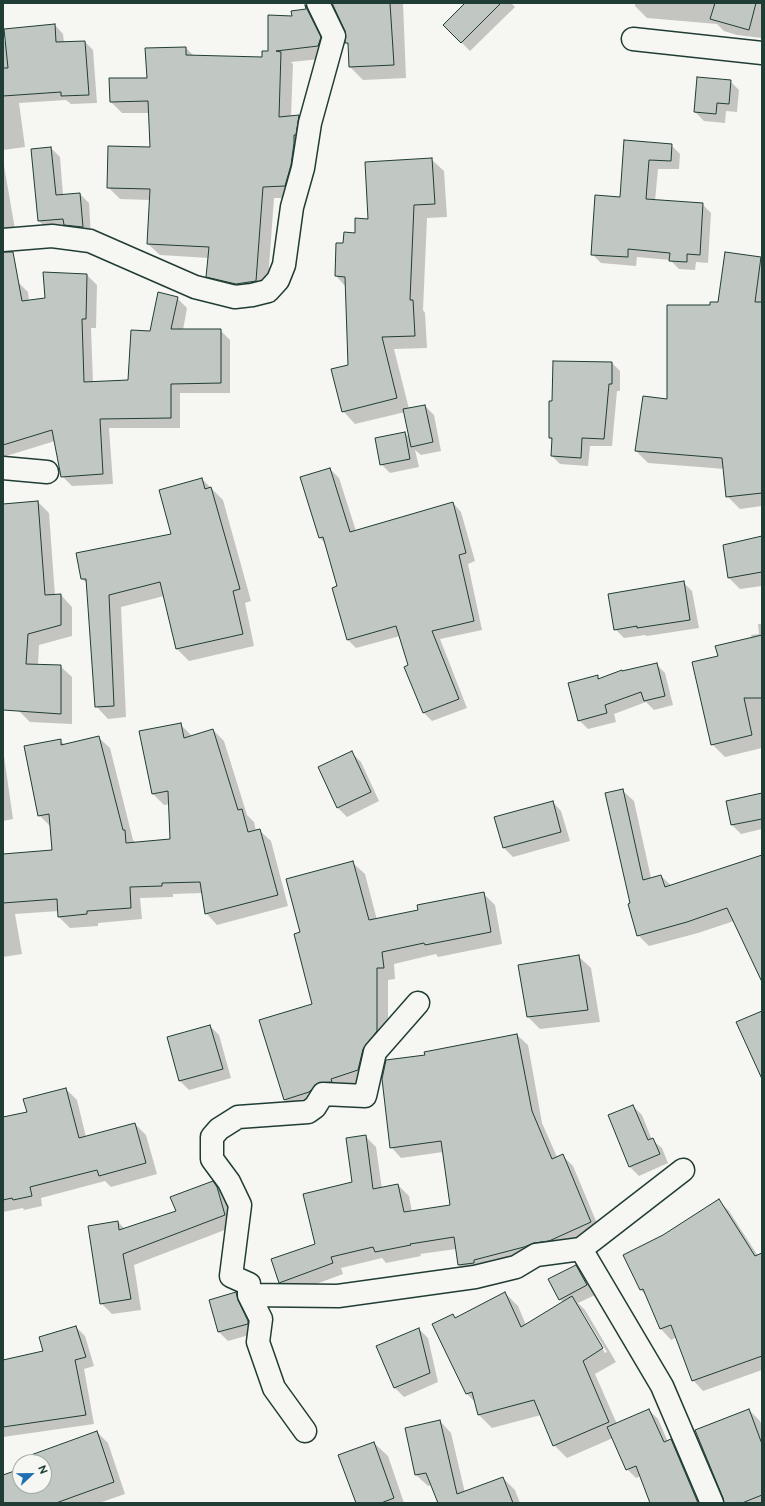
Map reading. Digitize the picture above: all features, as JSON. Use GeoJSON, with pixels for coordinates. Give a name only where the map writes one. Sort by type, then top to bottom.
{"type":"FeatureCollection","features":[{"type":"Feature","properties":{"kind":"street"},"geometry":{"type":"LineString","coordinates":[[3,240],[52,236],[90,241],[195,287],[235,297],[268,291],[278,280],[284,265],[292,207],[303,168],[310,122],[334,36],[318,3]]}},
{"type":"Feature","properties":{"kind":"street"},"geometry":{"type":"LineString","coordinates":[[632,39],[739,49],[762,53]]}},
{"type":"Feature","properties":{"kind":"street"},"geometry":{"type":"LineString","coordinates":[[3,468],[47,472]]}},
{"type":"Feature","properties":{"kind":"street"},"geometry":{"type":"LineString","coordinates":[[305,1431],[274,1388],[258,1342],[261,1319],[249,1295],[249,1284],[231,1276],[240,1205],[229,1182],[212,1159],[212,1137],[220,1129],[238,1117],[308,1112],[315,1107],[323,1094],[365,1096],[375,1052],[418,1003]]}},
{"type":"Feature","properties":{"kind":"street"},"geometry":{"type":"LineString","coordinates":[[249,1295],[338,1296],[475,1277],[516,1267],[536,1255],[581,1249],[683,1170]]}},
{"type":"Feature","properties":{"kind":"street"},"geometry":{"type":"LineString","coordinates":[[581,1249],[662,1386],[712,1503]]}},
{"type":"Feature","properties":{"kind":"building"},"geometry":{"type":"Polygon","coordinates":[[[332,3],[390,3],[394,65],[349,67],[348,43],[345,43],[345,31],[332,3]]]}},
{"type":"Feature","properties":{"kind":"building"},"geometry":{"type":"Polygon","coordinates":[[[465,3],[501,3],[461,43],[443,25],[465,3]]]}},
{"type":"Feature","properties":{"kind":"building"},"geometry":{"type":"Polygon","coordinates":[[[715,3],[756,3],[749,30],[710,19],[715,3]]]}},
{"type":"Feature","properties":{"kind":"building"},"geometry":{"type":"Polygon","coordinates":[[[305,5],[321,37],[318,46],[276,51],[281,52],[279,117],[299,115],[296,135],[294,135],[291,165],[285,186],[263,187],[256,281],[236,284],[206,277],[209,247],[147,244],[150,189],[107,188],[108,146],[150,147],[148,101],[110,102],[109,78],[147,78],[145,48],[186,47],[186,55],[262,57],[262,51],[268,51],[268,15],[292,16],[291,11],[306,9],[305,5]]]}},
{"type":"Feature","properties":{"kind":"building"},"geometry":{"type":"Polygon","coordinates":[[[55,24],[56,42],[85,41],[89,95],[61,96],[61,92],[3,96],[3,68],[8,68],[4,29],[55,24]]]}},
{"type":"Feature","properties":{"kind":"building"},"geometry":{"type":"Polygon","coordinates":[[[697,77],[731,80],[729,104],[717,103],[716,114],[694,112],[697,77]]]}},
{"type":"Feature","properties":{"kind":"building"},"geometry":{"type":"Polygon","coordinates":[[[624,140],[672,144],[671,161],[649,160],[646,199],[703,203],[700,255],[687,254],[687,262],[669,261],[670,253],[628,249],[628,257],[591,255],[595,195],[620,197],[624,140]]]}},
{"type":"Feature","properties":{"kind":"building"},"geometry":{"type":"Polygon","coordinates":[[[51,147],[56,195],[80,193],[83,227],[64,225],[63,219],[38,221],[31,149],[51,147]]]}},
{"type":"Feature","properties":{"kind":"building"},"geometry":{"type":"Polygon","coordinates":[[[432,158],[435,204],[414,205],[410,300],[413,300],[415,336],[382,337],[397,398],[342,412],[331,369],[348,365],[345,277],[335,276],[336,243],[343,243],[344,232],[355,233],[355,218],[368,219],[365,162],[432,158]]]}},
{"type":"Feature","properties":{"kind":"building"},"geometry":{"type":"Polygon","coordinates":[[[3,252],[13,252],[22,301],[45,298],[43,272],[87,274],[86,319],[82,319],[84,382],[128,380],[131,330],[150,331],[158,292],[178,297],[171,329],[221,329],[221,383],[171,384],[171,418],[100,419],[103,474],[61,477],[52,430],[3,445],[3,252]]]}},
{"type":"Feature","properties":{"kind":"building"},"geometry":{"type":"Polygon","coordinates":[[[725,252],[761,257],[755,302],[762,302],[762,493],[726,497],[722,458],[635,451],[643,396],[667,399],[667,305],[710,305],[710,302],[718,302],[725,252]]]}},
{"type":"Feature","properties":{"kind":"building"},"geometry":{"type":"Polygon","coordinates":[[[553,361],[612,362],[612,384],[609,384],[604,439],[582,438],[581,458],[551,456],[552,438],[549,438],[549,401],[552,401],[553,361]]]}},
{"type":"Feature","properties":{"kind":"building"},"geometry":{"type":"Polygon","coordinates":[[[425,405],[433,442],[411,447],[403,409],[425,405]]]}},
{"type":"Feature","properties":{"kind":"building"},"geometry":{"type":"Polygon","coordinates":[[[405,432],[410,459],[380,465],[375,438],[405,432]]]}},
{"type":"Feature","properties":{"kind":"building"},"geometry":{"type":"Polygon","coordinates":[[[330,468],[350,532],[453,502],[466,553],[459,555],[474,621],[432,631],[459,699],[423,713],[404,667],[408,665],[396,626],[347,640],[332,588],[337,586],[323,537],[319,538],[300,477],[330,468]]]}},
{"type":"Feature","properties":{"kind":"building"},"geometry":{"type":"Polygon","coordinates":[[[202,478],[205,489],[211,487],[240,589],[233,591],[243,634],[176,649],[160,582],[109,595],[114,706],[95,707],[86,579],[81,579],[76,553],[171,534],[159,490],[202,478]]]}},
{"type":"Feature","properties":{"kind":"building"},"geometry":{"type":"Polygon","coordinates":[[[38,501],[45,595],[61,594],[61,625],[28,634],[26,664],[61,665],[61,714],[3,710],[3,504],[38,501]]]}},
{"type":"Feature","properties":{"kind":"building"},"geometry":{"type":"Polygon","coordinates":[[[762,536],[762,572],[728,578],[723,545],[762,536]]]}},
{"type":"Feature","properties":{"kind":"building"},"geometry":{"type":"Polygon","coordinates":[[[684,581],[690,620],[614,630],[608,594],[684,581]]]}},
{"type":"Feature","properties":{"kind":"building"},"geometry":{"type":"Polygon","coordinates":[[[762,635],[762,698],[744,698],[752,735],[711,745],[692,662],[718,656],[715,646],[762,635]]]}},
{"type":"Feature","properties":{"kind":"building"},"geometry":{"type":"Polygon","coordinates":[[[657,663],[665,696],[644,701],[641,692],[605,705],[607,713],[578,721],[568,683],[598,675],[598,679],[622,670],[657,663]]]}},
{"type":"Feature","properties":{"kind":"building"},"geometry":{"type":"Polygon","coordinates":[[[181,723],[184,738],[213,729],[238,810],[242,809],[248,832],[260,829],[278,895],[205,914],[200,882],[162,883],[162,886],[130,887],[131,908],[87,911],[87,914],[58,917],[57,899],[3,903],[3,854],[52,850],[49,814],[38,816],[24,746],[61,739],[61,745],[99,736],[123,830],[125,830],[126,843],[170,839],[168,791],[152,794],[139,731],[181,723]]]}},
{"type":"Feature","properties":{"kind":"building"},"geometry":{"type":"Polygon","coordinates":[[[352,751],[371,792],[337,808],[318,767],[352,751]]]}},
{"type":"Feature","properties":{"kind":"building"},"geometry":{"type":"Polygon","coordinates":[[[623,789],[643,880],[661,875],[665,887],[762,855],[762,982],[727,908],[687,922],[637,936],[628,904],[630,903],[605,793],[623,789]]]}},
{"type":"Feature","properties":{"kind":"building"},"geometry":{"type":"Polygon","coordinates":[[[762,793],[762,819],[731,825],[726,801],[762,793]]]}},
{"type":"Feature","properties":{"kind":"building"},"geometry":{"type":"Polygon","coordinates":[[[553,801],[561,832],[503,848],[494,817],[553,801]]]}},
{"type":"Feature","properties":{"kind":"building"},"geometry":{"type":"Polygon","coordinates":[[[353,861],[369,920],[418,910],[417,905],[484,892],[491,932],[425,945],[424,943],[382,952],[384,968],[377,968],[377,1031],[363,1049],[358,1070],[331,1079],[332,1082],[318,1083],[309,1092],[284,1100],[259,1020],[312,1004],[294,934],[300,932],[286,879],[353,861]]]}},
{"type":"Feature","properties":{"kind":"building"},"geometry":{"type":"Polygon","coordinates":[[[579,955],[588,1010],[527,1017],[518,965],[579,955]]]}},
{"type":"Feature","properties":{"kind":"building"},"geometry":{"type":"Polygon","coordinates":[[[762,1011],[762,1079],[736,1022],[762,1011]]]}},
{"type":"Feature","properties":{"kind":"building"},"geometry":{"type":"Polygon","coordinates":[[[210,1025],[223,1069],[179,1081],[167,1037],[210,1025]]]}},
{"type":"Feature","properties":{"kind":"building"},"geometry":{"type":"Polygon","coordinates":[[[517,1034],[532,1111],[552,1159],[563,1154],[591,1222],[549,1241],[534,1243],[474,1260],[474,1263],[458,1265],[454,1237],[410,1244],[411,1245],[375,1252],[373,1247],[331,1257],[333,1263],[279,1283],[271,1259],[315,1244],[303,1194],[352,1182],[346,1138],[366,1135],[373,1189],[398,1184],[404,1212],[450,1205],[441,1141],[390,1148],[382,1079],[386,1060],[425,1055],[424,1052],[517,1034]]]}},
{"type":"Feature","properties":{"kind":"building"},"geometry":{"type":"Polygon","coordinates":[[[66,1088],[79,1138],[135,1123],[146,1163],[99,1176],[97,1170],[30,1187],[32,1196],[13,1200],[12,1198],[3,1200],[3,1117],[27,1112],[23,1099],[66,1088]]]}},
{"type":"Feature","properties":{"kind":"building"},"geometry":{"type":"Polygon","coordinates":[[[633,1105],[648,1140],[653,1138],[660,1154],[629,1167],[608,1115],[633,1105]]]}},
{"type":"Feature","properties":{"kind":"building"},"geometry":{"type":"Polygon","coordinates":[[[213,1181],[217,1187],[225,1215],[123,1254],[131,1299],[100,1304],[88,1226],[118,1221],[119,1230],[176,1211],[170,1197],[213,1181]]]}},
{"type":"Feature","properties":{"kind":"building"},"geometry":{"type":"Polygon","coordinates":[[[719,1199],[755,1256],[762,1253],[762,1356],[692,1381],[671,1325],[660,1329],[643,1289],[640,1290],[623,1255],[663,1235],[719,1199]]]}},
{"type":"Feature","properties":{"kind":"building"},"geometry":{"type":"Polygon","coordinates":[[[576,1265],[587,1285],[559,1300],[548,1279],[576,1265]]]}},
{"type":"Feature","properties":{"kind":"building"},"geometry":{"type":"Polygon","coordinates":[[[236,1292],[248,1324],[218,1332],[209,1300],[236,1292]]]}},
{"type":"Feature","properties":{"kind":"building"},"geometry":{"type":"Polygon","coordinates":[[[505,1292],[521,1327],[572,1296],[603,1348],[583,1361],[609,1422],[553,1446],[534,1400],[478,1415],[472,1392],[466,1394],[432,1324],[453,1314],[455,1318],[505,1292]]]}},
{"type":"Feature","properties":{"kind":"building"},"geometry":{"type":"Polygon","coordinates":[[[76,1326],[86,1357],[75,1360],[86,1415],[3,1427],[3,1360],[43,1351],[39,1337],[76,1326]]]}},
{"type":"Feature","properties":{"kind":"building"},"geometry":{"type":"Polygon","coordinates":[[[419,1328],[430,1373],[394,1388],[376,1346],[419,1328]]]}},
{"type":"Feature","properties":{"kind":"building"},"geometry":{"type":"Polygon","coordinates":[[[649,1409],[664,1442],[671,1439],[698,1503],[650,1503],[636,1466],[626,1470],[607,1427],[649,1409]]]}},
{"type":"Feature","properties":{"kind":"building"},"geometry":{"type":"Polygon","coordinates":[[[749,1409],[762,1444],[762,1495],[742,1503],[724,1503],[695,1430],[749,1409]]]}},
{"type":"Feature","properties":{"kind":"building"},"geometry":{"type":"Polygon","coordinates":[[[440,1420],[457,1494],[503,1477],[513,1503],[438,1503],[426,1473],[415,1475],[405,1428],[440,1420]]]}},
{"type":"Feature","properties":{"kind":"building"},"geometry":{"type":"Polygon","coordinates":[[[97,1431],[114,1482],[56,1503],[3,1503],[3,1475],[12,1472],[12,1494],[52,1494],[52,1454],[34,1454],[97,1431]]]}},
{"type":"Feature","properties":{"kind":"building"},"geometry":{"type":"Polygon","coordinates":[[[374,1442],[394,1498],[381,1503],[356,1503],[338,1455],[374,1442]]]}}]}
